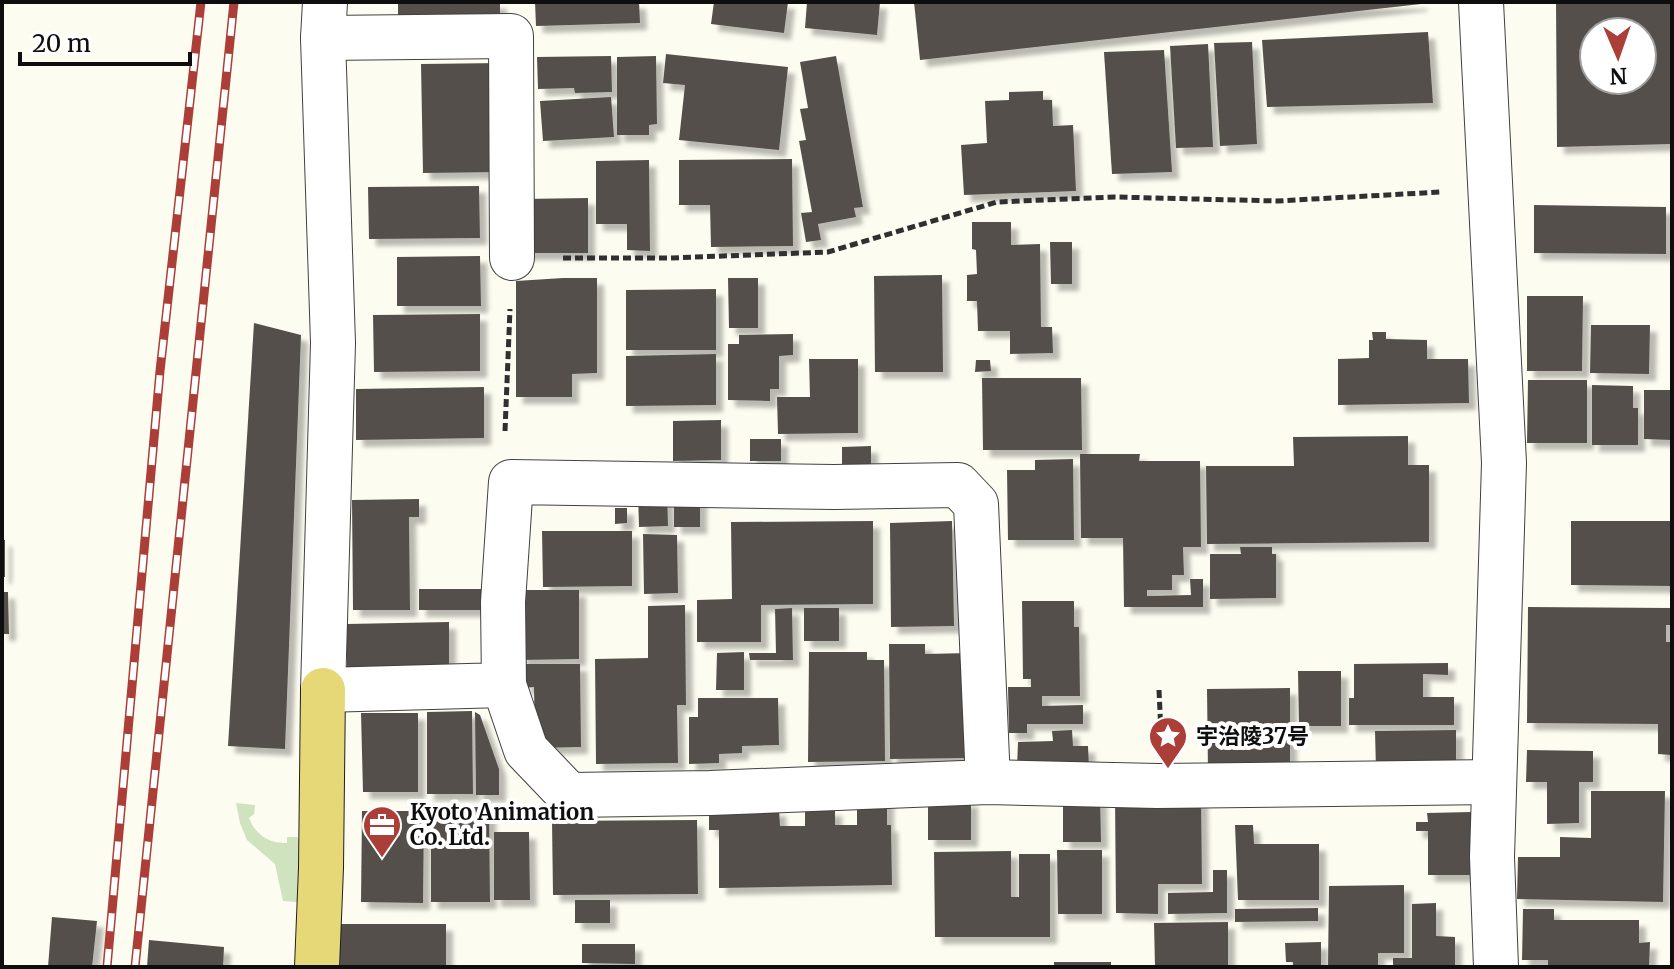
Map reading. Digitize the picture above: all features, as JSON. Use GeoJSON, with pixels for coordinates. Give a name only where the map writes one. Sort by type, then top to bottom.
{"type":"FeatureCollection","features":[{"type":"Feature","properties":{"kind":"main road"},"geometry":{"type":"LineString","coordinates":[[317,967],[323,690]]}},
{"type":"Feature","properties":{"kind":"street"},"geometry":{"type":"LineString","coordinates":[[1481,2],[1504,463],[1492,857],[1496,967]]}},
{"type":"Feature","properties":{"kind":"street"},"geometry":{"type":"LineString","coordinates":[[504,685],[323,690],[333,343],[324,20],[511,36],[512,258]]}},
{"type":"Feature","properties":{"kind":"street"},"geometry":{"type":"LineString","coordinates":[[988,782],[976,504],[958,485],[834,487],[511,482],[503,602],[504,685],[526,750],[569,795],[988,782],[1157,786],[1494,782]]}},
{"type":"Feature","properties":{"kind":"path"},"geometry":{"type":"LineString","coordinates":[[511,482],[504,462],[512,258],[670,258],[828,252],[997,202],[1115,197],[1277,201],[1460,191],[1489,183]]}},
{"type":"Feature","properties":{"kind":"green space"},"geometry":{"type":"Polygon","coordinates":[[[236,803],[255,805],[254,814],[249,818],[264,837],[280,843],[287,843],[287,837],[297,837],[299,840],[297,902],[283,901],[275,864],[247,840],[236,803]]]}},
{"type":"Feature","properties":{"kind":"building"},"geometry":{"type":"Polygon","coordinates":[[[398,2],[500,2],[500,25],[398,24],[398,2]]]}},
{"type":"Feature","properties":{"kind":"building"},"geometry":{"type":"Polygon","coordinates":[[[535,2],[639,2],[640,23],[536,26],[535,2]]]}},
{"type":"Feature","properties":{"kind":"building"},"geometry":{"type":"Polygon","coordinates":[[[714,2],[788,2],[784,33],[711,24],[714,2]]]}},
{"type":"Feature","properties":{"kind":"building"},"geometry":{"type":"Polygon","coordinates":[[[807,2],[880,2],[877,35],[805,28],[807,2]]]}},
{"type":"Feature","properties":{"kind":"building"},"geometry":{"type":"Polygon","coordinates":[[[914,2],[1421,2],[1421,4],[920,60],[914,2]]]}},
{"type":"Feature","properties":{"kind":"building"},"geometry":{"type":"Polygon","coordinates":[[[1556,2],[1672,2],[1672,144],[1557,147],[1556,2]]]}},
{"type":"Feature","properties":{"kind":"building"},"geometry":{"type":"Polygon","coordinates":[[[1428,32],[1433,103],[1267,107],[1262,40],[1428,32]]]}},
{"type":"Feature","properties":{"kind":"building"},"geometry":{"type":"Polygon","coordinates":[[[1252,42],[1257,144],[1220,146],[1214,43],[1252,42]]]}},
{"type":"Feature","properties":{"kind":"building"},"geometry":{"type":"Polygon","coordinates":[[[1208,44],[1213,147],[1176,148],[1170,46],[1208,44]]]}},
{"type":"Feature","properties":{"kind":"building"},"geometry":{"type":"Polygon","coordinates":[[[1164,50],[1172,172],[1112,174],[1104,52],[1164,50]]]}},
{"type":"Feature","properties":{"kind":"building"},"geometry":{"type":"Polygon","coordinates":[[[666,54],[788,67],[779,150],[679,140],[685,85],[663,83],[666,54]]]}},
{"type":"Feature","properties":{"kind":"building"},"geometry":{"type":"Polygon","coordinates":[[[611,56],[612,92],[575,93],[574,88],[538,89],[537,57],[611,56]]]}},
{"type":"Feature","properties":{"kind":"building"},"geometry":{"type":"Polygon","coordinates":[[[656,56],[657,124],[649,125],[649,135],[617,135],[617,57],[656,56]]]}},
{"type":"Feature","properties":{"kind":"building"},"geometry":{"type":"Polygon","coordinates":[[[836,56],[863,207],[854,208],[856,217],[818,224],[821,240],[806,242],[801,213],[812,212],[799,141],[806,140],[800,109],[808,108],[800,62],[836,56]]]}},
{"type":"Feature","properties":{"kind":"building"},"geometry":{"type":"Polygon","coordinates":[[[501,63],[502,172],[423,173],[421,64],[501,63]]]}},
{"type":"Feature","properties":{"kind":"building"},"geometry":{"type":"Polygon","coordinates":[[[1043,91],[1043,100],[1052,100],[1053,126],[1073,125],[1076,191],[964,195],[961,145],[987,143],[985,101],[1009,100],[1009,92],[1043,91]]]}},
{"type":"Feature","properties":{"kind":"building"},"geometry":{"type":"Polygon","coordinates":[[[611,97],[614,137],[543,141],[540,101],[611,97]]]}},
{"type":"Feature","properties":{"kind":"building"},"geometry":{"type":"Polygon","coordinates":[[[792,159],[793,246],[711,247],[710,205],[679,205],[679,160],[792,159]]]}},
{"type":"Feature","properties":{"kind":"building"},"geometry":{"type":"Polygon","coordinates":[[[649,160],[650,251],[627,250],[627,224],[596,224],[596,161],[649,160]]]}},
{"type":"Feature","properties":{"kind":"building"},"geometry":{"type":"Polygon","coordinates":[[[479,186],[480,238],[369,239],[368,187],[479,186]]]}},
{"type":"Feature","properties":{"kind":"building"},"geometry":{"type":"Polygon","coordinates":[[[588,198],[588,253],[523,253],[522,199],[588,198]]]}},
{"type":"Feature","properties":{"kind":"building"},"geometry":{"type":"Polygon","coordinates":[[[1534,205],[1666,207],[1666,254],[1534,253],[1534,205]]]}},
{"type":"Feature","properties":{"kind":"building"},"geometry":{"type":"Polygon","coordinates":[[[972,222],[1011,222],[1011,245],[1040,244],[1041,327],[1052,327],[1053,353],[1010,354],[1010,331],[978,331],[977,301],[967,301],[967,275],[977,274],[976,250],[972,249],[972,222]]]}},
{"type":"Feature","properties":{"kind":"building"},"geometry":{"type":"Polygon","coordinates":[[[1050,242],[1072,242],[1072,284],[1051,284],[1050,242]]]}},
{"type":"Feature","properties":{"kind":"building"},"geometry":{"type":"Polygon","coordinates":[[[480,256],[481,306],[397,306],[397,257],[480,256]]]}},
{"type":"Feature","properties":{"kind":"building"},"geometry":{"type":"Polygon","coordinates":[[[942,275],[943,372],[875,372],[874,276],[942,275]]]}},
{"type":"Feature","properties":{"kind":"building"},"geometry":{"type":"Polygon","coordinates":[[[597,278],[597,373],[572,374],[572,397],[516,397],[516,281],[597,278]]]}},
{"type":"Feature","properties":{"kind":"building"},"geometry":{"type":"Polygon","coordinates":[[[728,278],[758,278],[758,328],[729,328],[728,278]]]}},
{"type":"Feature","properties":{"kind":"building"},"geometry":{"type":"Polygon","coordinates":[[[716,289],[716,350],[626,350],[626,290],[716,289]]]}},
{"type":"Feature","properties":{"kind":"building"},"geometry":{"type":"Polygon","coordinates":[[[1527,296],[1583,296],[1582,371],[1527,371],[1527,296]]]}},
{"type":"Feature","properties":{"kind":"building"},"geometry":{"type":"Polygon","coordinates":[[[480,314],[480,371],[374,372],[373,315],[480,314]]]}},
{"type":"Feature","properties":{"kind":"building"},"geometry":{"type":"Polygon","coordinates":[[[254,323],[301,335],[285,749],[228,746],[254,323]]]}},
{"type":"Feature","properties":{"kind":"building"},"geometry":{"type":"Polygon","coordinates":[[[1591,325],[1650,325],[1649,374],[1590,373],[1591,325]]]}},
{"type":"Feature","properties":{"kind":"building"},"geometry":{"type":"Polygon","coordinates":[[[1372,332],[1386,332],[1386,339],[1427,340],[1427,359],[1468,359],[1469,403],[1338,405],[1338,359],[1369,358],[1372,332]]]}},
{"type":"Feature","properties":{"kind":"building"},"geometry":{"type":"Polygon","coordinates":[[[793,334],[793,355],[779,356],[779,389],[770,389],[770,401],[728,400],[728,344],[739,344],[739,335],[793,334]]]}},
{"type":"Feature","properties":{"kind":"building"},"geometry":{"type":"Polygon","coordinates":[[[716,354],[716,405],[626,406],[626,356],[716,354]]]}},
{"type":"Feature","properties":{"kind":"building"},"geometry":{"type":"Polygon","coordinates":[[[809,359],[858,359],[858,433],[778,434],[777,397],[810,397],[809,359]]]}},
{"type":"Feature","properties":{"kind":"building"},"geometry":{"type":"Polygon","coordinates":[[[976,360],[990,360],[991,371],[975,372],[976,360]]]}},
{"type":"Feature","properties":{"kind":"building"},"geometry":{"type":"Polygon","coordinates":[[[982,378],[1081,378],[1082,450],[983,450],[982,378]]]}},
{"type":"Feature","properties":{"kind":"building"},"geometry":{"type":"Polygon","coordinates":[[[1528,380],[1587,380],[1587,443],[1527,443],[1528,380]]]}},
{"type":"Feature","properties":{"kind":"building"},"geometry":{"type":"Polygon","coordinates":[[[1592,385],[1633,386],[1633,408],[1638,408],[1638,445],[1592,445],[1592,385]]]}},
{"type":"Feature","properties":{"kind":"building"},"geometry":{"type":"Polygon","coordinates":[[[484,387],[484,438],[356,440],[356,389],[484,387]]]}},
{"type":"Feature","properties":{"kind":"building"},"geometry":{"type":"Polygon","coordinates":[[[1644,390],[1672,390],[1672,440],[1644,439],[1644,390]]]}},
{"type":"Feature","properties":{"kind":"building"},"geometry":{"type":"Polygon","coordinates":[[[721,420],[721,460],[673,461],[673,421],[721,420]]]}},
{"type":"Feature","properties":{"kind":"building"},"geometry":{"type":"Polygon","coordinates":[[[1408,436],[1408,465],[1429,465],[1429,542],[1207,544],[1206,466],[1294,466],[1293,437],[1408,436]]]}},
{"type":"Feature","properties":{"kind":"building"},"geometry":{"type":"Polygon","coordinates":[[[750,439],[781,439],[781,461],[750,461],[750,439]]]}},
{"type":"Feature","properties":{"kind":"building"},"geometry":{"type":"Polygon","coordinates":[[[871,446],[871,464],[842,465],[842,447],[871,446]]]}},
{"type":"Feature","properties":{"kind":"building"},"geometry":{"type":"Polygon","coordinates":[[[1080,454],[1140,454],[1139,461],[1200,461],[1201,547],[1183,547],[1184,575],[1172,575],[1172,590],[1147,590],[1147,596],[1191,595],[1190,579],[1203,579],[1203,607],[1124,607],[1123,538],[1081,538],[1080,454]]]}},
{"type":"Feature","properties":{"kind":"building"},"geometry":{"type":"Polygon","coordinates":[[[1073,459],[1074,540],[1008,540],[1007,470],[1035,470],[1035,460],[1073,459]]]}},
{"type":"Feature","properties":{"kind":"building"},"geometry":{"type":"Polygon","coordinates":[[[638,493],[667,493],[668,526],[639,527],[638,493]]]}},
{"type":"Feature","properties":{"kind":"building"},"geometry":{"type":"Polygon","coordinates":[[[674,497],[700,497],[700,527],[674,527],[674,497]]]}},
{"type":"Feature","properties":{"kind":"building"},"geometry":{"type":"Polygon","coordinates":[[[419,499],[419,517],[409,517],[410,610],[353,610],[352,500],[419,499]]]}},
{"type":"Feature","properties":{"kind":"building"},"geometry":{"type":"Polygon","coordinates":[[[615,508],[627,508],[627,523],[615,524],[615,508]]]}},
{"type":"Feature","properties":{"kind":"building"},"geometry":{"type":"Polygon","coordinates":[[[873,521],[873,604],[761,605],[761,642],[697,642],[697,600],[732,599],[731,522],[873,521]]]}},
{"type":"Feature","properties":{"kind":"building"},"geometry":{"type":"Polygon","coordinates":[[[952,521],[954,626],[891,627],[890,523],[952,521]]]}},
{"type":"Feature","properties":{"kind":"building"},"geometry":{"type":"Polygon","coordinates":[[[1571,521],[1672,521],[1672,586],[1571,585],[1571,521]]]}},
{"type":"Feature","properties":{"kind":"building"},"geometry":{"type":"Polygon","coordinates":[[[542,531],[632,531],[632,586],[543,587],[542,531]]]}},
{"type":"Feature","properties":{"kind":"building"},"geometry":{"type":"Polygon","coordinates":[[[643,534],[677,535],[678,593],[644,594],[643,534]]]}},
{"type":"Feature","properties":{"kind":"building"},"geometry":{"type":"Polygon","coordinates":[[[2,540],[5,540],[5,577],[2,577],[2,540]]]}},
{"type":"Feature","properties":{"kind":"building"},"geometry":{"type":"Polygon","coordinates":[[[1240,547],[1272,547],[1272,554],[1276,554],[1276,598],[1210,599],[1210,554],[1241,554],[1240,547]]]}},
{"type":"Feature","properties":{"kind":"building"},"geometry":{"type":"Polygon","coordinates":[[[419,589],[486,589],[486,610],[419,610],[419,589]]]}},
{"type":"Feature","properties":{"kind":"building"},"geometry":{"type":"Polygon","coordinates":[[[519,590],[579,590],[579,659],[520,660],[519,590]]]}},
{"type":"Feature","properties":{"kind":"building"},"geometry":{"type":"Polygon","coordinates":[[[2,592],[8,592],[9,634],[2,634],[2,592]]]}},
{"type":"Feature","properties":{"kind":"building"},"geometry":{"type":"Polygon","coordinates":[[[1022,601],[1074,601],[1074,627],[1079,627],[1080,696],[1042,696],[1042,706],[1083,705],[1083,724],[1027,724],[1027,733],[1009,733],[1008,687],[1031,687],[1031,679],[1023,679],[1022,601]]]}},
{"type":"Feature","properties":{"kind":"building"},"geometry":{"type":"Polygon","coordinates":[[[685,605],[686,705],[677,705],[678,763],[596,764],[595,659],[648,658],[648,606],[685,605]]]}},
{"type":"Feature","properties":{"kind":"building"},"geometry":{"type":"Polygon","coordinates":[[[1528,607],[1672,608],[1672,625],[1666,625],[1666,642],[1672,642],[1672,755],[1658,754],[1658,724],[1527,723],[1528,607]]]}},
{"type":"Feature","properties":{"kind":"building"},"geometry":{"type":"Polygon","coordinates":[[[792,608],[793,660],[750,660],[749,653],[776,653],[775,609],[792,608]]]}},
{"type":"Feature","properties":{"kind":"building"},"geometry":{"type":"Polygon","coordinates":[[[804,608],[839,608],[839,641],[804,641],[804,608]]]}},
{"type":"Feature","properties":{"kind":"building"},"geometry":{"type":"Polygon","coordinates":[[[449,622],[449,682],[347,683],[347,624],[449,622]]]}},
{"type":"Feature","properties":{"kind":"building"},"geometry":{"type":"Polygon","coordinates":[[[889,644],[925,644],[925,654],[970,653],[971,758],[890,759],[889,644]]]}},
{"type":"Feature","properties":{"kind":"building"},"geometry":{"type":"Polygon","coordinates":[[[744,652],[744,690],[716,690],[717,653],[744,652]]]}},
{"type":"Feature","properties":{"kind":"building"},"geometry":{"type":"Polygon","coordinates":[[[809,652],[867,652],[867,660],[884,660],[885,761],[808,762],[809,652]]]}},
{"type":"Feature","properties":{"kind":"building"},"geometry":{"type":"Polygon","coordinates":[[[1448,663],[1448,675],[1423,674],[1423,697],[1454,697],[1454,725],[1349,725],[1349,698],[1354,698],[1354,664],[1448,663]]]}},
{"type":"Feature","properties":{"kind":"building"},"geometry":{"type":"Polygon","coordinates":[[[524,664],[580,664],[581,747],[535,748],[534,687],[524,688],[524,664]]]}},
{"type":"Feature","properties":{"kind":"building"},"geometry":{"type":"Polygon","coordinates":[[[1298,671],[1341,671],[1341,726],[1299,726],[1298,671]]]}},
{"type":"Feature","properties":{"kind":"building"},"geometry":{"type":"Polygon","coordinates":[[[1290,688],[1290,771],[1208,772],[1207,689],[1290,688]]]}},
{"type":"Feature","properties":{"kind":"building"},"geometry":{"type":"Polygon","coordinates":[[[698,698],[778,698],[779,745],[742,746],[742,753],[719,754],[719,763],[689,764],[689,717],[698,717],[698,698]]]}},
{"type":"Feature","properties":{"kind":"building"},"geometry":{"type":"Polygon","coordinates":[[[472,711],[473,794],[427,794],[427,712],[472,711]]]}},
{"type":"Feature","properties":{"kind":"building"},"geometry":{"type":"Polygon","coordinates":[[[475,712],[480,715],[499,769],[499,795],[476,795],[475,712]]]}},
{"type":"Feature","properties":{"kind":"building"},"geometry":{"type":"Polygon","coordinates":[[[361,713],[418,713],[418,792],[363,792],[361,713]]]}},
{"type":"Feature","properties":{"kind":"building"},"geometry":{"type":"Polygon","coordinates":[[[1072,730],[1073,746],[1088,746],[1089,768],[1017,768],[1018,742],[1053,741],[1052,731],[1072,730]]]}},
{"type":"Feature","properties":{"kind":"building"},"geometry":{"type":"Polygon","coordinates":[[[1456,730],[1456,769],[1376,770],[1375,731],[1456,730]]]}},
{"type":"Feature","properties":{"kind":"building"},"geometry":{"type":"Polygon","coordinates":[[[1527,750],[1593,751],[1593,782],[1579,782],[1579,823],[1547,824],[1547,782],[1526,782],[1527,750]]]}},
{"type":"Feature","properties":{"kind":"building"},"geometry":{"type":"Polygon","coordinates":[[[1591,791],[1665,791],[1663,902],[1517,899],[1518,857],[1560,857],[1560,837],[1591,838],[1591,791]]]}},
{"type":"Feature","properties":{"kind":"building"},"geometry":{"type":"Polygon","coordinates":[[[1063,795],[1100,795],[1101,842],[1063,842],[1063,795]]]}},
{"type":"Feature","properties":{"kind":"building"},"geometry":{"type":"Polygon","coordinates":[[[887,796],[892,885],[719,888],[719,830],[709,830],[709,809],[779,809],[780,826],[805,826],[805,810],[835,809],[835,825],[857,825],[857,798],[887,796]]]}},
{"type":"Feature","properties":{"kind":"building"},"geometry":{"type":"Polygon","coordinates":[[[1115,796],[1201,796],[1202,884],[1158,884],[1158,914],[1116,913],[1115,796]]]}},
{"type":"Feature","properties":{"kind":"building"},"geometry":{"type":"Polygon","coordinates":[[[971,800],[971,840],[928,840],[928,801],[971,800]]]}},
{"type":"Feature","properties":{"kind":"building"},"geometry":{"type":"Polygon","coordinates":[[[431,807],[489,807],[490,902],[431,902],[431,807]]]}},
{"type":"Feature","properties":{"kind":"building"},"geometry":{"type":"Polygon","coordinates":[[[362,811],[424,811],[423,903],[361,902],[362,811]]]}},
{"type":"Feature","properties":{"kind":"building"},"geometry":{"type":"Polygon","coordinates":[[[1471,812],[1472,875],[1428,875],[1428,831],[1416,831],[1416,822],[1428,822],[1427,813],[1471,812]]]}},
{"type":"Feature","properties":{"kind":"building"},"geometry":{"type":"Polygon","coordinates":[[[697,820],[698,894],[553,895],[552,821],[697,820]]]}},
{"type":"Feature","properties":{"kind":"building"},"geometry":{"type":"Polygon","coordinates":[[[1235,825],[1253,825],[1254,844],[1319,844],[1319,900],[1238,900],[1235,825]]]}},
{"type":"Feature","properties":{"kind":"building"},"geometry":{"type":"Polygon","coordinates":[[[494,832],[529,832],[530,900],[494,900],[494,832]]]}},
{"type":"Feature","properties":{"kind":"building"},"geometry":{"type":"Polygon","coordinates":[[[1057,850],[1102,850],[1102,914],[1058,914],[1057,850]]]}},
{"type":"Feature","properties":{"kind":"building"},"geometry":{"type":"Polygon","coordinates":[[[1011,851],[1011,897],[1019,897],[1019,854],[1050,854],[1050,937],[935,937],[934,852],[1011,851]]]}},
{"type":"Feature","properties":{"kind":"building"},"geometry":{"type":"Polygon","coordinates":[[[1213,870],[1227,870],[1227,913],[1168,914],[1168,893],[1213,892],[1213,870]]]}},
{"type":"Feature","properties":{"kind":"building"},"geometry":{"type":"Polygon","coordinates":[[[1404,885],[1404,953],[1378,953],[1378,966],[1328,967],[1329,886],[1404,885]]]}},
{"type":"Feature","properties":{"kind":"building"},"geometry":{"type":"Polygon","coordinates":[[[575,900],[610,900],[610,923],[575,923],[575,900]]]}},
{"type":"Feature","properties":{"kind":"building"},"geometry":{"type":"Polygon","coordinates":[[[1436,903],[1436,936],[1455,937],[1455,967],[1393,967],[1393,958],[1412,958],[1412,904],[1436,903]]]}},
{"type":"Feature","properties":{"kind":"building"},"geometry":{"type":"Polygon","coordinates":[[[1318,908],[1318,921],[1235,922],[1235,909],[1318,908]]]}},
{"type":"Feature","properties":{"kind":"building"},"geometry":{"type":"Polygon","coordinates":[[[1523,909],[1554,909],[1554,920],[1639,920],[1639,943],[1650,942],[1649,967],[1548,967],[1548,960],[1522,960],[1523,909]]]}},
{"type":"Feature","properties":{"kind":"building"},"geometry":{"type":"Polygon","coordinates":[[[52,917],[97,921],[92,967],[48,967],[52,917]]]}},
{"type":"Feature","properties":{"kind":"building"},"geometry":{"type":"Polygon","coordinates":[[[1228,922],[1228,966],[1155,967],[1154,923],[1228,922]]]}},
{"type":"Feature","properties":{"kind":"building"},"geometry":{"type":"Polygon","coordinates":[[[340,924],[446,924],[446,967],[340,967],[340,924]]]}},
{"type":"Feature","properties":{"kind":"building"},"geometry":{"type":"Polygon","coordinates":[[[149,940],[224,947],[223,967],[147,967],[149,940]]]}},
{"type":"Feature","properties":{"kind":"building"},"geometry":{"type":"Polygon","coordinates":[[[1321,942],[1321,967],[1293,967],[1293,962],[1286,962],[1285,943],[1321,942]]]}},
{"type":"Feature","properties":{"kind":"building"},"geometry":{"type":"Polygon","coordinates":[[[582,944],[635,944],[635,964],[582,963],[582,944]]]}},
{"type":"Feature","properties":{"kind":"building"},"geometry":{"type":"Polygon","coordinates":[[[1054,962],[1111,962],[1111,967],[1054,967],[1054,962]]]}},
{"type":"Feature","properties":{"kind":"railway"},"geometry":{"type":"LineString","coordinates":[[107,967],[160,371],[201,2]]}},
{"type":"Feature","properties":{"kind":"railway"},"geometry":{"type":"LineString","coordinates":[[135,967],[234,2]]}},
{"type":"Feature","properties":{"kind":"place","name":"宇治陵37号"},"geometry":{"type":"Point","coordinates":[1168,770]}},
{"type":"Feature","properties":{"kind":"place","name":"Kyoto Animation Co. Ltd."},"geometry":{"type":"Point","coordinates":[382,859]}}]}
